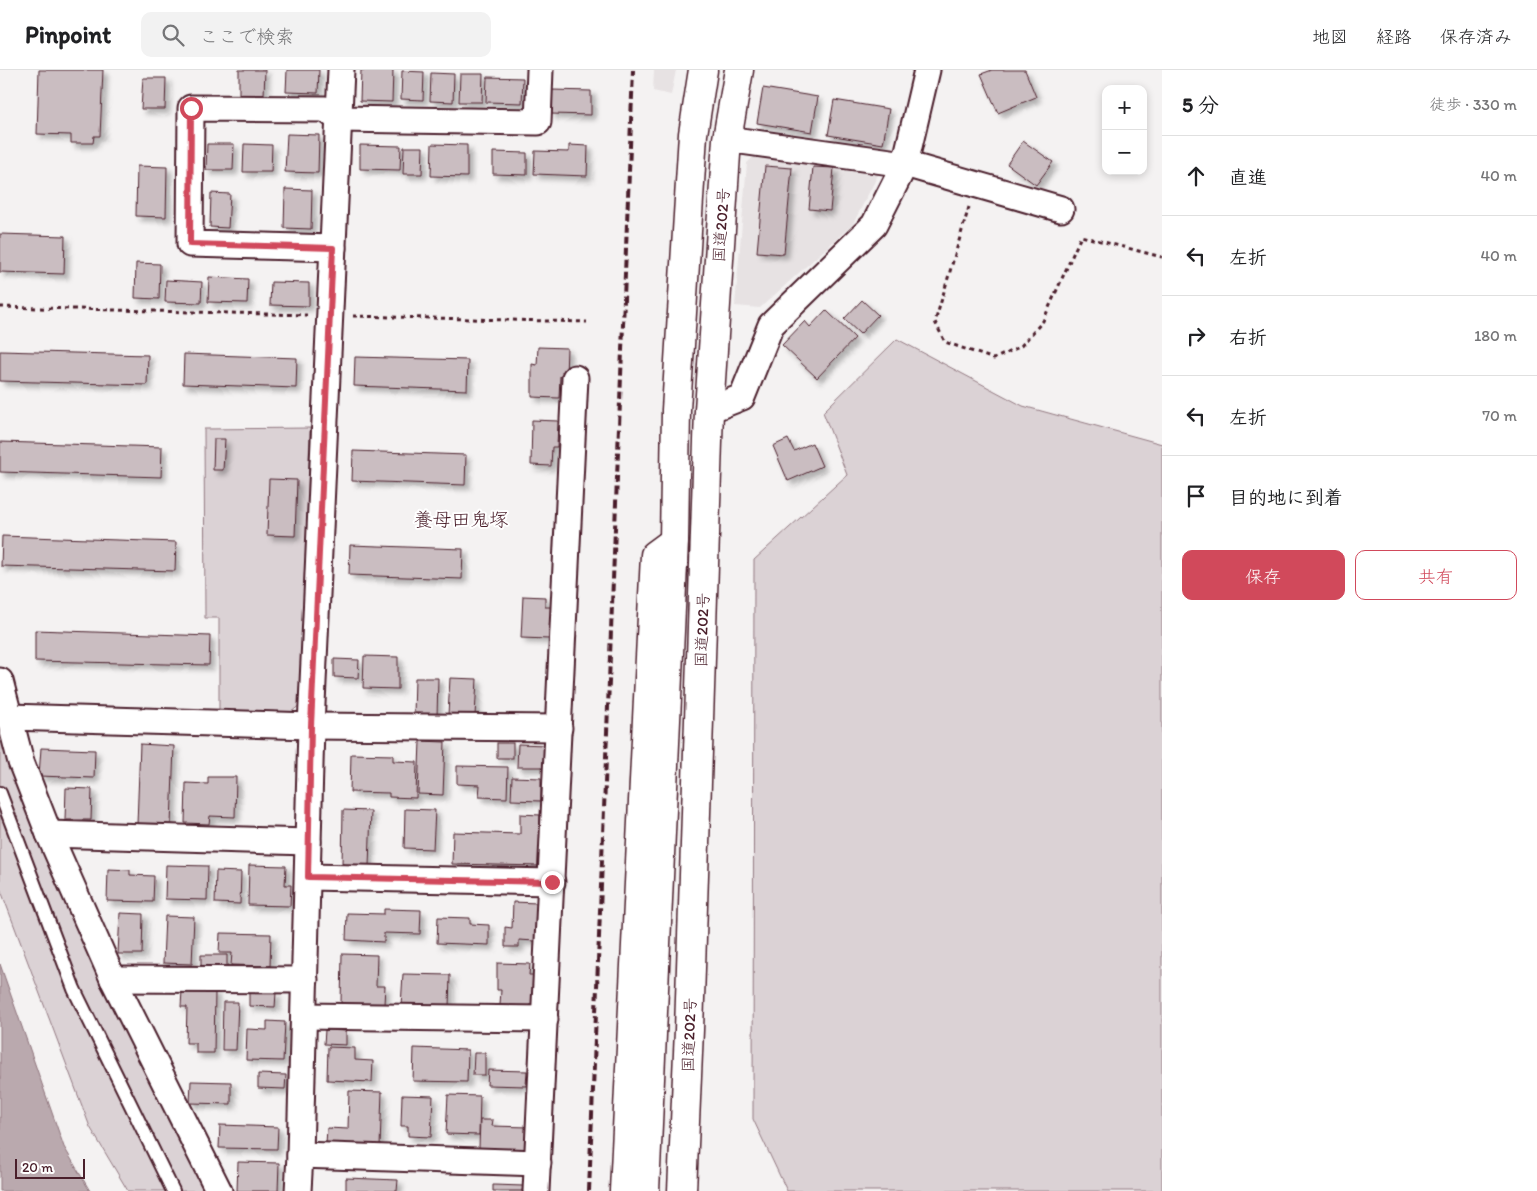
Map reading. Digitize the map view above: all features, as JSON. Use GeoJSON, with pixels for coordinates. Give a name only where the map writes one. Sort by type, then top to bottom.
{"type":"FeatureCollection","features":[{"type":"Feature","properties":{"kind":"main road","name":"国道202号"},"geometry":{"type":"LineString","coordinates":[[645,1191],[674,541],[678,380],[693,134],[703,70]]}},
{"type":"Feature","properties":{"kind":"main road","name":"国道202号"},"geometry":{"type":"LineString","coordinates":[[682,1191],[710,410],[727,139],[739,70]]}},
{"type":"Feature","properties":{"kind":"main road"},"geometry":{"type":"LineString","coordinates":[[624,1191],[655,555],[674,541]]}},
{"type":"Feature","properties":{"kind":"street"},"geometry":{"type":"LineString","coordinates":[[298,1191],[311,726],[341,70]]}},
{"type":"Feature","properties":{"kind":"street"},"geometry":{"type":"LineString","coordinates":[[333,248],[190,244],[191,108],[325,109],[339,119],[538,122],[540,70]]}},
{"type":"Feature","properties":{"kind":"street"},"geometry":{"type":"LineString","coordinates":[[710,410],[742,397],[771,325],[874,225],[905,164],[927,70]]}},
{"type":"Feature","properties":{"kind":"street"},"geometry":{"type":"LineString","coordinates":[[727,139],[905,164],[1061,209]]}},
{"type":"Feature","properties":{"kind":"street"},"geometry":{"type":"LineString","coordinates":[[536,1191],[575,378]]}},
{"type":"Feature","properties":{"kind":"street"},"geometry":{"type":"LineString","coordinates":[[0,681],[21,762],[49,834],[113,979],[219,1191]]}},
{"type":"Feature","properties":{"kind":"street"},"geometry":{"type":"LineString","coordinates":[[8,717],[311,726],[558,728]]}},
{"type":"Feature","properties":{"kind":"street"},"geometry":{"type":"LineString","coordinates":[[49,834],[308,842]]}},
{"type":"Feature","properties":{"kind":"street"},"geometry":{"type":"LineString","coordinates":[[308,877],[552,882]]}},
{"type":"Feature","properties":{"kind":"street"},"geometry":{"type":"LineString","coordinates":[[113,979],[305,980]]}},
{"type":"Feature","properties":{"kind":"street"},"geometry":{"type":"LineString","coordinates":[[304,1016],[545,1019]]}},
{"type":"Feature","properties":{"kind":"street"},"geometry":{"type":"LineString","coordinates":[[300,1155],[538,1163]]}},
{"type":"Feature","properties":{"kind":"lane"},"geometry":{"type":"LineString","coordinates":[[0,793],[74,989],[172,1191]]}},
{"type":"Feature","properties":{"kind":"path"},"geometry":{"type":"LineString","coordinates":[[975,184],[935,322],[945,342],[994,359],[1022,346],[1043,320],[1081,236],[1162,257]]}},
{"type":"Feature","properties":{"kind":"path"},"geometry":{"type":"LineString","coordinates":[[0,307],[587,322]]}},
{"type":"Feature","properties":{"kind":"shaded area"},"geometry":{"type":"Polygon","coordinates":[[[654,70],[676,70],[671,95],[653,91],[654,70]]]}},
{"type":"Feature","properties":{"kind":"shaded area"},"geometry":{"type":"Polygon","coordinates":[[[762,149],[882,167],[853,224],[760,308],[735,306],[747,163],[762,149]]]}},
{"type":"Feature","properties":{"kind":"shaded area"},"geometry":{"type":"Polygon","coordinates":[[[897,339],[1023,406],[1162,444],[1162,1191],[787,1191],[753,1119],[754,560],[847,475],[823,412],[897,339]]]}},
{"type":"Feature","properties":{"kind":"shaded area"},"geometry":{"type":"Polygon","coordinates":[[[310,428],[301,704],[290,713],[219,713],[219,618],[205,618],[204,429],[310,428]]]}},
{"type":"Feature","properties":{"kind":"shaded area"},"geometry":{"type":"Polygon","coordinates":[[[0,710],[209,1191],[128,1191],[90,1127],[0,888],[0,710]]]}},
{"type":"Feature","properties":{"kind":"shaded area"},"geometry":{"type":"Polygon","coordinates":[[[0,964],[64,1147],[90,1191],[0,1191],[0,964]]]}},
{"type":"Feature","properties":{"kind":"building"},"geometry":{"type":"Polygon","coordinates":[[[39,70],[103,70],[100,136],[94,136],[93,143],[71,143],[71,135],[37,134],[39,70]]]}},
{"type":"Feature","properties":{"kind":"building"},"geometry":{"type":"Polygon","coordinates":[[[239,70],[265,70],[264,95],[239,95],[239,70]]]}},
{"type":"Feature","properties":{"kind":"building"},"geometry":{"type":"Polygon","coordinates":[[[287,70],[319,70],[318,93],[286,92],[287,70]]]}},
{"type":"Feature","properties":{"kind":"building"},"geometry":{"type":"Polygon","coordinates":[[[361,70],[393,70],[392,102],[360,101],[361,70]]]}},
{"type":"Feature","properties":{"kind":"building"},"geometry":{"type":"Polygon","coordinates":[[[992,70],[1025,70],[1036,97],[998,113],[981,74],[992,70]]]}},
{"type":"Feature","properties":{"kind":"building"},"geometry":{"type":"Polygon","coordinates":[[[402,71],[424,72],[423,100],[401,99],[402,71]]]}},
{"type":"Feature","properties":{"kind":"building"},"geometry":{"type":"Polygon","coordinates":[[[431,73],[454,74],[453,102],[430,101],[431,73]]]}},
{"type":"Feature","properties":{"kind":"building"},"geometry":{"type":"Polygon","coordinates":[[[460,74],[483,74],[482,102],[459,102],[460,74]]]}},
{"type":"Feature","properties":{"kind":"building"},"geometry":{"type":"Polygon","coordinates":[[[487,77],[523,78],[522,103],[486,102],[487,77]]]}},
{"type":"Feature","properties":{"kind":"building"},"geometry":{"type":"Polygon","coordinates":[[[143,78],[166,78],[165,109],[141,109],[143,78]]]}},
{"type":"Feature","properties":{"kind":"building"},"geometry":{"type":"Polygon","coordinates":[[[763,88],[818,97],[812,132],[757,123],[763,88]]]}},
{"type":"Feature","properties":{"kind":"building"},"geometry":{"type":"Polygon","coordinates":[[[552,90],[591,91],[591,115],[551,114],[552,90]]]}},
{"type":"Feature","properties":{"kind":"building"},"geometry":{"type":"Polygon","coordinates":[[[834,100],[889,109],[883,144],[828,135],[834,100]]]}},
{"type":"Feature","properties":{"kind":"building"},"geometry":{"type":"Polygon","coordinates":[[[287,134],[319,135],[318,173],[285,172],[287,134]]]}},
{"type":"Feature","properties":{"kind":"building"},"geometry":{"type":"Polygon","coordinates":[[[1023,141],[1053,162],[1036,185],[1007,164],[1023,141]]]}},
{"type":"Feature","properties":{"kind":"building"},"geometry":{"type":"Polygon","coordinates":[[[207,144],[234,144],[233,170],[206,170],[207,144]]]}},
{"type":"Feature","properties":{"kind":"building"},"geometry":{"type":"Polygon","coordinates":[[[244,144],[272,145],[271,172],[243,172],[244,144]]]}},
{"type":"Feature","properties":{"kind":"building"},"geometry":{"type":"Polygon","coordinates":[[[432,144],[467,145],[467,177],[431,176],[432,144]]]}},
{"type":"Feature","properties":{"kind":"building"},"geometry":{"type":"Polygon","coordinates":[[[360,145],[401,146],[400,170],[360,169],[360,145]]]}},
{"type":"Feature","properties":{"kind":"building"},"geometry":{"type":"Polygon","coordinates":[[[569,145],[588,146],[587,176],[534,174],[535,151],[569,152],[569,145]]]}},
{"type":"Feature","properties":{"kind":"building"},"geometry":{"type":"Polygon","coordinates":[[[404,147],[423,147],[422,174],[403,174],[404,147]]]}},
{"type":"Feature","properties":{"kind":"building"},"geometry":{"type":"Polygon","coordinates":[[[493,152],[527,153],[527,175],[493,174],[493,152]]]}},
{"type":"Feature","properties":{"kind":"building"},"geometry":{"type":"Polygon","coordinates":[[[137,166],[167,167],[166,217],[136,216],[137,166]]]}},
{"type":"Feature","properties":{"kind":"building"},"geometry":{"type":"Polygon","coordinates":[[[765,166],[792,168],[784,254],[757,252],[765,166]]]}},
{"type":"Feature","properties":{"kind":"building"},"geometry":{"type":"Polygon","coordinates":[[[813,167],[834,168],[830,211],[809,209],[813,167]]]}},
{"type":"Feature","properties":{"kind":"building"},"geometry":{"type":"Polygon","coordinates":[[[285,189],[312,190],[311,229],[284,228],[285,189]]]}},
{"type":"Feature","properties":{"kind":"building"},"geometry":{"type":"Polygon","coordinates":[[[211,193],[230,194],[228,228],[210,227],[211,193]]]}},
{"type":"Feature","properties":{"kind":"building"},"geometry":{"type":"Polygon","coordinates":[[[0,234],[65,236],[64,274],[0,272],[0,234]]]}},
{"type":"Feature","properties":{"kind":"building"},"geometry":{"type":"Polygon","coordinates":[[[136,263],[160,264],[159,299],[135,298],[136,263]]]}},
{"type":"Feature","properties":{"kind":"building"},"geometry":{"type":"Polygon","coordinates":[[[209,277],[248,279],[247,303],[208,302],[209,277]]]}},
{"type":"Feature","properties":{"kind":"building"},"geometry":{"type":"Polygon","coordinates":[[[166,280],[202,282],[201,303],[165,302],[166,280]]]}},
{"type":"Feature","properties":{"kind":"building"},"geometry":{"type":"Polygon","coordinates":[[[271,282],[309,283],[309,306],[270,305],[271,282]]]}},
{"type":"Feature","properties":{"kind":"building"},"geometry":{"type":"Polygon","coordinates":[[[862,300],[878,315],[860,334],[844,319],[862,300]]]}},
{"type":"Feature","properties":{"kind":"building"},"geometry":{"type":"Polygon","coordinates":[[[826,310],[855,338],[817,378],[782,345],[805,321],[810,327],[826,310]]]}},
{"type":"Feature","properties":{"kind":"building"},"geometry":{"type":"Polygon","coordinates":[[[538,347],[567,348],[566,376],[560,376],[559,398],[532,397],[532,364],[537,365],[538,347]]]}},
{"type":"Feature","properties":{"kind":"building"},"geometry":{"type":"Polygon","coordinates":[[[0,351],[148,355],[147,385],[0,381],[0,351]]]}},
{"type":"Feature","properties":{"kind":"building"},"geometry":{"type":"Polygon","coordinates":[[[184,354],[297,358],[296,388],[183,384],[184,354]]]}},
{"type":"Feature","properties":{"kind":"building"},"geometry":{"type":"Polygon","coordinates":[[[355,357],[468,360],[467,390],[354,386],[355,357]]]}},
{"type":"Feature","properties":{"kind":"building"},"geometry":{"type":"Polygon","coordinates":[[[532,420],[558,421],[557,447],[552,447],[551,466],[531,465],[532,420]]]}},
{"type":"Feature","properties":{"kind":"building"},"geometry":{"type":"Polygon","coordinates":[[[214,439],[225,439],[223,470],[213,470],[214,439]]]}},
{"type":"Feature","properties":{"kind":"building"},"geometry":{"type":"Polygon","coordinates":[[[788,439],[794,451],[812,443],[822,466],[788,481],[773,446],[788,439]]]}},
{"type":"Feature","properties":{"kind":"building"},"geometry":{"type":"Polygon","coordinates":[[[0,442],[162,447],[161,477],[0,472],[0,442]]]}},
{"type":"Feature","properties":{"kind":"building"},"geometry":{"type":"Polygon","coordinates":[[[353,451],[466,455],[465,485],[352,481],[353,451]]]}},
{"type":"Feature","properties":{"kind":"building"},"geometry":{"type":"Polygon","coordinates":[[[269,479],[297,480],[295,536],[267,535],[269,479]]]}},
{"type":"Feature","properties":{"kind":"building"},"geometry":{"type":"Polygon","coordinates":[[[2,536],[176,542],[175,571],[1,566],[2,536]]]}},
{"type":"Feature","properties":{"kind":"building"},"geometry":{"type":"Polygon","coordinates":[[[350,545],[463,549],[462,579],[349,575],[350,545]]]}},
{"type":"Feature","properties":{"kind":"building"},"geometry":{"type":"Polygon","coordinates":[[[523,596],[545,597],[545,607],[551,607],[549,639],[521,638],[523,596]]]}},
{"type":"Feature","properties":{"kind":"building"},"geometry":{"type":"Polygon","coordinates":[[[35,630],[210,636],[209,665],[35,661],[35,630]]]}},
{"type":"Feature","properties":{"kind":"building"},"geometry":{"type":"Polygon","coordinates":[[[364,656],[398,657],[398,689],[363,688],[364,656]]]}},
{"type":"Feature","properties":{"kind":"building"},"geometry":{"type":"Polygon","coordinates":[[[334,659],[359,660],[358,678],[334,677],[334,659]]]}},
{"type":"Feature","properties":{"kind":"building"},"geometry":{"type":"Polygon","coordinates":[[[415,678],[438,678],[437,717],[414,716],[415,678]]]}},
{"type":"Feature","properties":{"kind":"building"},"geometry":{"type":"Polygon","coordinates":[[[450,678],[477,679],[475,716],[448,715],[450,678]]]}},
{"type":"Feature","properties":{"kind":"building"},"geometry":{"type":"Polygon","coordinates":[[[420,741],[445,742],[443,795],[418,794],[420,741]]]}},
{"type":"Feature","properties":{"kind":"building"},"geometry":{"type":"Polygon","coordinates":[[[497,743],[513,743],[513,758],[497,758],[497,743]]]}},
{"type":"Feature","properties":{"kind":"building"},"geometry":{"type":"Polygon","coordinates":[[[140,744],[174,746],[171,825],[137,824],[140,744]]]}},
{"type":"Feature","properties":{"kind":"building"},"geometry":{"type":"Polygon","coordinates":[[[518,744],[546,745],[545,767],[517,767],[518,744]]]}},
{"type":"Feature","properties":{"kind":"building"},"geometry":{"type":"Polygon","coordinates":[[[41,748],[95,750],[94,778],[39,776],[41,748]]]}},
{"type":"Feature","properties":{"kind":"building"},"geometry":{"type":"Polygon","coordinates":[[[351,754],[393,755],[393,761],[417,762],[416,798],[389,797],[389,793],[350,792],[351,754]]]}},
{"type":"Feature","properties":{"kind":"building"},"geometry":{"type":"Polygon","coordinates":[[[457,766],[508,767],[507,798],[479,797],[480,785],[457,784],[457,766]]]}},
{"type":"Feature","properties":{"kind":"building"},"geometry":{"type":"Polygon","coordinates":[[[208,777],[236,777],[235,817],[210,816],[209,824],[185,823],[186,783],[208,784],[208,777]]]}},
{"type":"Feature","properties":{"kind":"building"},"geometry":{"type":"Polygon","coordinates":[[[512,777],[541,778],[541,801],[511,800],[512,777]]]}},
{"type":"Feature","properties":{"kind":"building"},"geometry":{"type":"Polygon","coordinates":[[[66,788],[92,789],[91,820],[65,820],[66,788]]]}},
{"type":"Feature","properties":{"kind":"building"},"geometry":{"type":"Polygon","coordinates":[[[405,809],[435,810],[433,849],[404,848],[405,809]]]}},
{"type":"Feature","properties":{"kind":"building"},"geometry":{"type":"Polygon","coordinates":[[[343,810],[371,811],[369,866],[342,865],[343,810]]]}},
{"type":"Feature","properties":{"kind":"building"},"geometry":{"type":"Polygon","coordinates":[[[520,814],[540,815],[539,866],[452,864],[453,832],[520,834],[520,814]]]}},
{"type":"Feature","properties":{"kind":"building"},"geometry":{"type":"Polygon","coordinates":[[[166,865],[208,866],[207,900],[165,899],[166,865]]]}},
{"type":"Feature","properties":{"kind":"building"},"geometry":{"type":"Polygon","coordinates":[[[249,865],[286,866],[285,885],[291,885],[290,906],[248,905],[249,865]]]}},
{"type":"Feature","properties":{"kind":"building"},"geometry":{"type":"Polygon","coordinates":[[[108,869],[130,870],[130,875],[154,876],[153,902],[107,901],[108,869]]]}},
{"type":"Feature","properties":{"kind":"building"},"geometry":{"type":"Polygon","coordinates":[[[216,871],[241,872],[240,904],[215,903],[216,871]]]}},
{"type":"Feature","properties":{"kind":"building"},"geometry":{"type":"Polygon","coordinates":[[[513,902],[537,903],[535,941],[519,940],[519,947],[505,947],[505,927],[512,928],[513,902]]]}},
{"type":"Feature","properties":{"kind":"building"},"geometry":{"type":"Polygon","coordinates":[[[384,909],[421,910],[420,934],[384,933],[384,942],[346,940],[347,913],[384,914],[384,909]]]}},
{"type":"Feature","properties":{"kind":"building"},"geometry":{"type":"Polygon","coordinates":[[[120,913],[143,914],[142,954],[118,954],[120,913]]]}},
{"type":"Feature","properties":{"kind":"building"},"geometry":{"type":"Polygon","coordinates":[[[165,916],[194,917],[192,964],[163,963],[165,916]]]}},
{"type":"Feature","properties":{"kind":"building"},"geometry":{"type":"Polygon","coordinates":[[[438,917],[470,918],[470,924],[489,925],[489,945],[437,943],[438,917]]]}},
{"type":"Feature","properties":{"kind":"building"},"geometry":{"type":"Polygon","coordinates":[[[220,933],[271,934],[270,966],[231,965],[232,953],[219,953],[220,933]]]}},
{"type":"Feature","properties":{"kind":"building"},"geometry":{"type":"Polygon","coordinates":[[[342,954],[377,955],[376,986],[385,986],[384,1004],[341,1003],[342,954]]]}},
{"type":"Feature","properties":{"kind":"building"},"geometry":{"type":"Polygon","coordinates":[[[201,955],[227,955],[227,969],[201,968],[201,955]]]}},
{"type":"Feature","properties":{"kind":"building"},"geometry":{"type":"Polygon","coordinates":[[[497,963],[530,964],[529,975],[535,975],[533,1006],[500,1005],[501,990],[497,990],[497,963]]]}},
{"type":"Feature","properties":{"kind":"building"},"geometry":{"type":"Polygon","coordinates":[[[403,974],[450,975],[449,1007],[401,1006],[403,974]]]}},
{"type":"Feature","properties":{"kind":"building"},"geometry":{"type":"Polygon","coordinates":[[[182,990],[215,991],[214,1053],[196,1053],[196,1043],[186,1043],[187,1007],[181,1007],[182,990]]]}},
{"type":"Feature","properties":{"kind":"building"},"geometry":{"type":"Polygon","coordinates":[[[249,993],[276,993],[275,1007],[249,1006],[249,993]]]}},
{"type":"Feature","properties":{"kind":"building"},"geometry":{"type":"Polygon","coordinates":[[[223,1002],[238,1002],[236,1050],[222,1050],[223,1002]]]}},
{"type":"Feature","properties":{"kind":"building"},"geometry":{"type":"Polygon","coordinates":[[[267,1021],[285,1022],[283,1061],[246,1060],[247,1029],[267,1030],[267,1021]]]}},
{"type":"Feature","properties":{"kind":"building"},"geometry":{"type":"Polygon","coordinates":[[[325,1030],[346,1031],[346,1045],[324,1044],[325,1030]]]}},
{"type":"Feature","properties":{"kind":"building"},"geometry":{"type":"Polygon","coordinates":[[[328,1047],[355,1048],[355,1060],[373,1061],[372,1082],[327,1080],[328,1047]]]}},
{"type":"Feature","properties":{"kind":"building"},"geometry":{"type":"Polygon","coordinates":[[[414,1048],[468,1050],[467,1082],[413,1081],[414,1048]]]}},
{"type":"Feature","properties":{"kind":"building"},"geometry":{"type":"Polygon","coordinates":[[[474,1053],[485,1053],[485,1075],[473,1075],[474,1053]]]}},
{"type":"Feature","properties":{"kind":"building"},"geometry":{"type":"Polygon","coordinates":[[[488,1070],[527,1071],[526,1086],[487,1085],[488,1070]]]}},
{"type":"Feature","properties":{"kind":"building"},"geometry":{"type":"Polygon","coordinates":[[[258,1074],[286,1075],[285,1089],[258,1088],[258,1074]]]}},
{"type":"Feature","properties":{"kind":"building"},"geometry":{"type":"Polygon","coordinates":[[[191,1081],[231,1082],[231,1104],[190,1103],[191,1081]]]}},
{"type":"Feature","properties":{"kind":"building"},"geometry":{"type":"Polygon","coordinates":[[[349,1091],[382,1092],[380,1146],[326,1144],[327,1128],[348,1129],[349,1091]]]}},
{"type":"Feature","properties":{"kind":"building"},"geometry":{"type":"Polygon","coordinates":[[[402,1095],[433,1096],[431,1137],[408,1136],[408,1126],[401,1126],[402,1095]]]}},
{"type":"Feature","properties":{"kind":"building"},"geometry":{"type":"Polygon","coordinates":[[[448,1095],[480,1096],[479,1135],[446,1134],[448,1095]]]}},
{"type":"Feature","properties":{"kind":"building"},"geometry":{"type":"Polygon","coordinates":[[[480,1120],[493,1120],[492,1126],[528,1127],[527,1150],[479,1148],[480,1120]]]}},
{"type":"Feature","properties":{"kind":"building"},"geometry":{"type":"Polygon","coordinates":[[[220,1125],[278,1127],[277,1149],[219,1148],[220,1125]]]}},
{"type":"Feature","properties":{"kind":"building"},"geometry":{"type":"Polygon","coordinates":[[[238,1162],[279,1163],[278,1191],[237,1191],[238,1162]]]}},
{"type":"Feature","properties":{"kind":"building"},"geometry":{"type":"Polygon","coordinates":[[[346,1178],[398,1180],[397,1191],[346,1191],[346,1178]]]}},
{"type":"Feature","properties":{"kind":"building"},"geometry":{"type":"Polygon","coordinates":[[[493,1185],[523,1186],[522,1191],[493,1191],[493,1185]]]}},
{"type":"Feature","properties":{"kind":"railway"},"geometry":{"type":"LineString","coordinates":[[589,1191],[633,70]]}},
{"type":"Feature","properties":{"kind":"district","name":"養母田鬼塚"},"geometry":{"type":"Point","coordinates":[461,519]}},
{"type":"Feature","properties":{"kind":"route"},"geometry":{"type":"LineString","coordinates":[[191,108],[190,244],[333,248],[311,726],[308,877],[552,882]]}}]}
